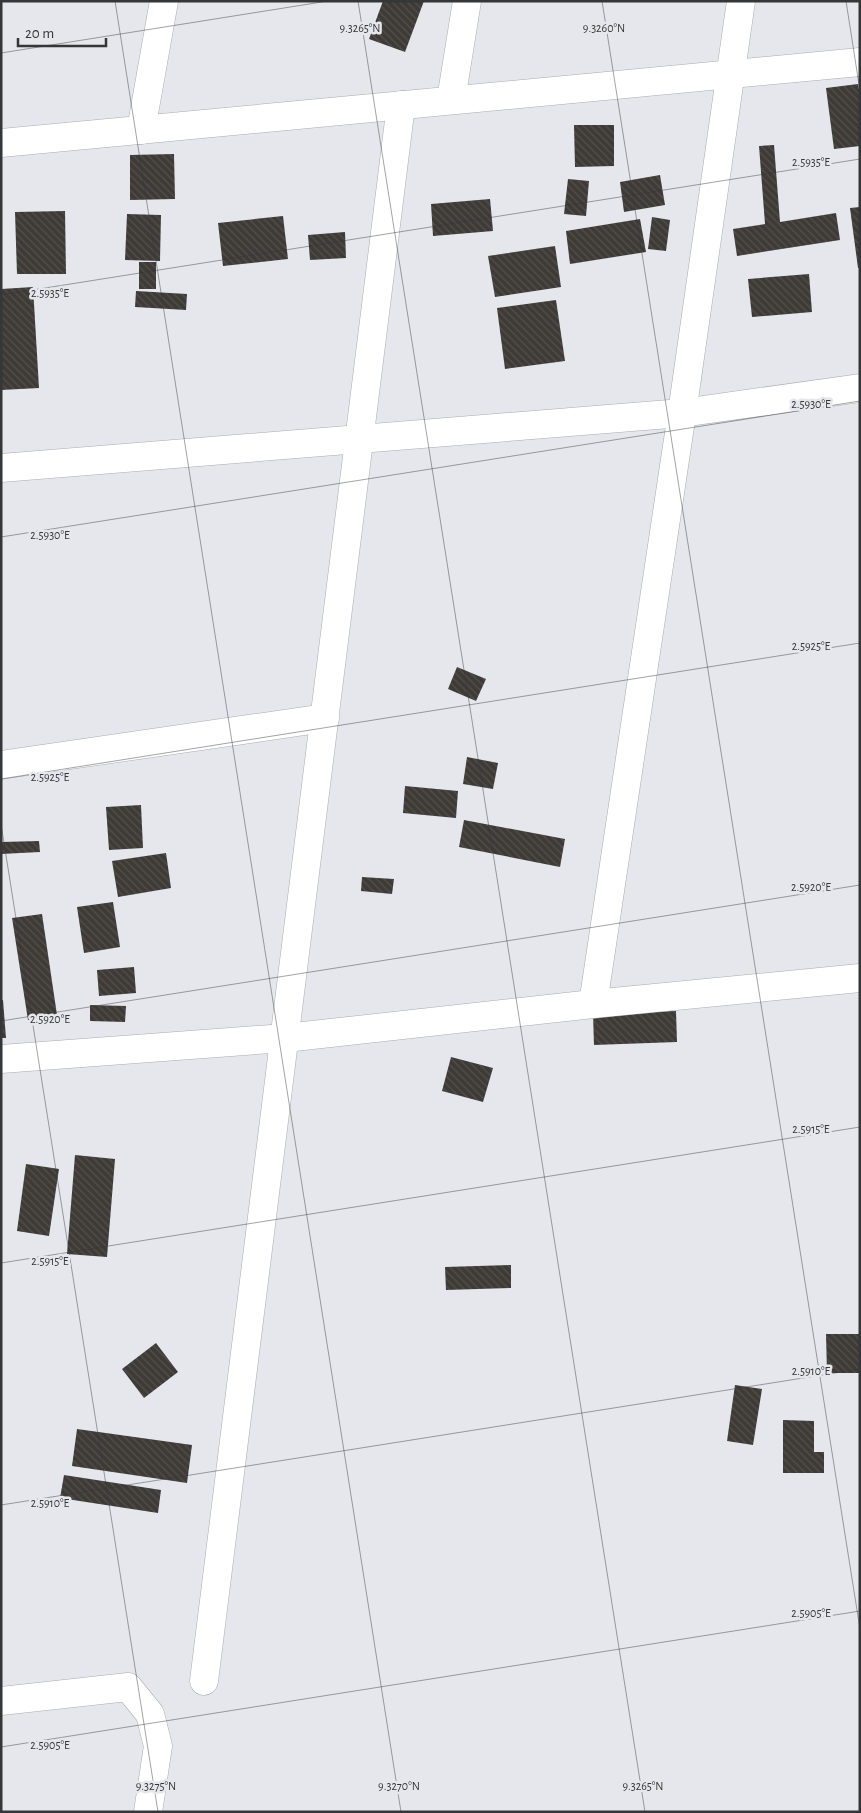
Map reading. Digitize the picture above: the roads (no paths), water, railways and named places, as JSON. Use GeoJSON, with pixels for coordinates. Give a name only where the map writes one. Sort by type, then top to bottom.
{"type":"FeatureCollection","features":[{"type":"Feature","properties":{"kind":"street"},"geometry":{"type":"LineString","coordinates":[[141,130],[164,1]]}},
{"type":"Feature","properties":{"kind":"street"},"geometry":{"type":"LineString","coordinates":[[451,100],[467,1]]}},
{"type":"Feature","properties":{"kind":"street"},"geometry":{"type":"LineString","coordinates":[[592,1004],[682,413],[741,1]]}},
{"type":"Feature","properties":{"kind":"street"},"geometry":{"type":"LineString","coordinates":[[1,143],[860,62]]}},
{"type":"Feature","properties":{"kind":"street"},"geometry":{"type":"LineString","coordinates":[[204,1681],[401,105]]}},
{"type":"Feature","properties":{"kind":"street"},"geometry":{"type":"LineString","coordinates":[[1,468],[682,413],[860,388]]}},
{"type":"Feature","properties":{"kind":"street"},"geometry":{"type":"LineString","coordinates":[[1,765],[325,718]]}},
{"type":"Feature","properties":{"kind":"street"},"geometry":{"type":"LineString","coordinates":[[1,1059],[285,1038],[592,1004],[860,978]]}},
{"type":"Feature","properties":{"kind":"street"},"geometry":{"type":"LineString","coordinates":[[1,1701],[128,1687],[150,1714],[158,1746],[148,1812]]}}]}
